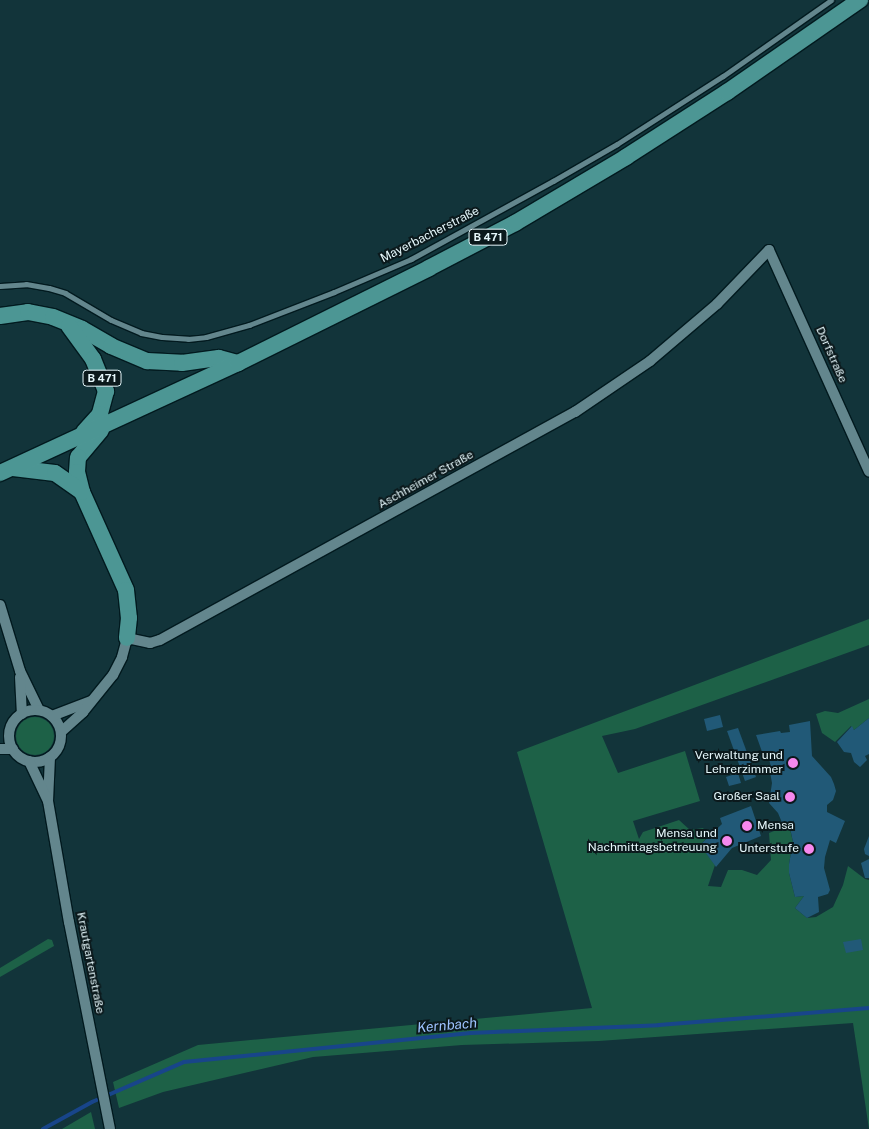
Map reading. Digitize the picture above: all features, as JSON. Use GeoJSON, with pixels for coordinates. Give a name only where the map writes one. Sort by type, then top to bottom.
{"type":"FeatureCollection","features":[{"type":"Feature","properties":{"kind":"main road","name":"B 471"},"geometry":{"type":"LineString","coordinates":[[6,470],[238,363],[429,268],[551,202],[727,92],[860,0]]}},
{"type":"Feature","properties":{"kind":"main road"},"geometry":{"type":"LineString","coordinates":[[0,316],[28,312],[52,317],[66,323]]}},
{"type":"Feature","properties":{"kind":"main road","name":"B 471"},"geometry":{"type":"LineString","coordinates":[[66,323],[82,329],[111,346],[148,361],[182,363],[219,358],[238,363]]}},
{"type":"Feature","properties":{"kind":"main road","name":"B 471"},"geometry":{"type":"LineString","coordinates":[[66,323],[93,359],[106,391],[100,414],[80,436]]}},
{"type":"Feature","properties":{"kind":"main road","name":"B 471"},"geometry":{"type":"LineString","coordinates":[[82,492],[77,472],[78,457],[106,424]]}},
{"type":"Feature","properties":{"kind":"main road","name":"B 471"},"geometry":{"type":"LineString","coordinates":[[6,470],[55,473],[82,492]]}},
{"type":"Feature","properties":{"kind":"main road"},"geometry":{"type":"LineString","coordinates":[[82,492],[126,590],[129,618],[127,638]]}},
{"type":"Feature","properties":{"kind":"street","name":"Dorfstraße"},"geometry":{"type":"LineString","coordinates":[[769,250],[869,471]]}},
{"type":"Feature","properties":{"kind":"street","name":"Aschheimer Straße"},"geometry":{"type":"LineString","coordinates":[[127,638],[150,642],[160,640],[575,412],[650,361],[717,304],[769,250]]}},
{"type":"Feature","properties":{"kind":"street"},"geometry":{"type":"LineString","coordinates":[[0,605],[20,671],[39,710]]}},
{"type":"Feature","properties":{"kind":"street"},"geometry":{"type":"LineString","coordinates":[[61,732],[83,712],[113,675],[122,657],[127,638]]}},
{"type":"Feature","properties":{"kind":"street"},"geometry":{"type":"LineString","coordinates":[[20,671],[22,714]]}},
{"type":"Feature","properties":{"kind":"street"},"geometry":{"type":"LineString","coordinates":[[52,716],[91,701]]}},
{"type":"Feature","properties":{"kind":"street"},"geometry":{"type":"LineString","coordinates":[[39,710],[52,716],[61,732],[59,746],[44,761],[29,761],[17,754],[5,734],[22,714],[39,710]]}},
{"type":"Feature","properties":{"kind":"street"},"geometry":{"type":"LineString","coordinates":[[0,749],[13,749]]}},
{"type":"Feature","properties":{"kind":"street","name":"Krautgartenstraße"},"geometry":{"type":"LineString","coordinates":[[50,757],[48,801],[110,1129]]}},
{"type":"Feature","properties":{"kind":"street","name":"Krautgartenstraße"},"geometry":{"type":"LineString","coordinates":[[29,761],[48,801]]}},
{"type":"Feature","properties":{"kind":"lane","name":"Mayerbacherstraße"},"geometry":{"type":"LineString","coordinates":[[0,286],[26,284],[50,288],[84,303],[110,320],[141,333],[155,336],[188,339],[221,334],[248,326],[411,259],[554,181],[617,144],[723,76],[831,0]]}},
{"type":"Feature","properties":{"kind":"green space"},"geometry":{"type":"Polygon","coordinates":[[[869,619],[869,645],[635,729],[602,736],[618,773],[685,751],[700,801],[633,821],[639,839],[643,832],[679,820],[690,830],[703,828],[709,836],[700,845],[715,865],[708,886],[721,887],[728,870],[742,870],[757,875],[771,860],[769,833],[789,825],[793,842],[789,873],[795,897],[804,896],[795,908],[807,918],[816,917],[833,907],[843,885],[848,866],[869,880],[869,1129],[853,1023],[599,1041],[462,1045],[313,1057],[163,1092],[119,1108],[113,1082],[198,1045],[592,1008],[517,752],[869,619]]]}},
{"type":"Feature","properties":{"kind":"green space"},"geometry":{"type":"Polygon","coordinates":[[[869,699],[869,718],[854,730],[851,726],[835,742],[822,733],[816,714],[825,711],[838,713],[869,699]]]}},
{"type":"Feature","properties":{"kind":"green space"},"geometry":{"type":"Polygon","coordinates":[[[35,717],[49,722],[54,736],[49,750],[35,755],[21,750],[16,736],[21,722],[35,717]]]}},
{"type":"Feature","properties":{"kind":"green space"},"geometry":{"type":"Polygon","coordinates":[[[48,939],[52,940],[54,946],[0,977],[0,968],[48,939]]]}},
{"type":"Feature","properties":{"kind":"green space"},"geometry":{"type":"Polygon","coordinates":[[[91,1112],[95,1129],[62,1129],[91,1112]]]}},
{"type":"Feature","properties":{"kind":"building"},"geometry":{"type":"Polygon","coordinates":[[[720,715],[723,727],[707,731],[704,719],[720,715]]]}},
{"type":"Feature","properties":{"kind":"building"},"geometry":{"type":"Polygon","coordinates":[[[869,718],[869,754],[865,756],[867,760],[860,767],[854,762],[851,753],[844,752],[837,742],[852,726],[854,730],[869,718]]]}},
{"type":"Feature","properties":{"kind":"building"},"geometry":{"type":"Polygon","coordinates":[[[810,721],[812,756],[831,777],[836,791],[833,800],[827,805],[827,812],[845,821],[836,843],[830,840],[825,857],[824,868],[830,890],[828,894],[818,897],[819,912],[807,918],[795,908],[804,896],[795,897],[789,873],[793,842],[789,823],[783,825],[778,813],[769,803],[772,783],[769,767],[771,767],[769,759],[765,760],[756,735],[780,731],[781,733],[790,732],[789,725],[810,721]]]}},
{"type":"Feature","properties":{"kind":"building"},"geometry":{"type":"Polygon","coordinates":[[[738,728],[756,777],[745,781],[727,731],[738,728]]]}},
{"type":"Feature","properties":{"kind":"building"},"geometry":{"type":"Polygon","coordinates":[[[738,773],[741,783],[729,786],[726,777],[738,773]]]}},
{"type":"Feature","properties":{"kind":"building","name":"Mensa und Nachmittagsbetreuung"},"geometry":{"type":"Polygon","coordinates":[[[751,806],[761,836],[732,848],[716,867],[700,845],[722,824],[720,818],[751,806]]]}},
{"type":"Feature","properties":{"kind":"building"},"geometry":{"type":"Polygon","coordinates":[[[869,836],[869,856],[865,854],[864,849],[869,836]]]}},
{"type":"Feature","properties":{"kind":"building"},"geometry":{"type":"Polygon","coordinates":[[[869,859],[869,878],[865,878],[861,863],[869,859]]]}},
{"type":"Feature","properties":{"kind":"building"},"geometry":{"type":"Polygon","coordinates":[[[861,939],[863,950],[846,953],[843,942],[861,939]]]}},
{"type":"Feature","properties":{"kind":"waterway","name":"Kernbach"},"geometry":{"type":"LineString","coordinates":[[43,1129],[92,1102],[184,1062],[471,1033],[659,1025],[869,1008]]}},
{"type":"Feature","properties":{"kind":"place","name":"Verwaltung und Lehrerzimmer"},"geometry":{"type":"Point","coordinates":[793,763]}},
{"type":"Feature","properties":{"kind":"place","name":"Großer Saal"},"geometry":{"type":"Point","coordinates":[790,797]}},
{"type":"Feature","properties":{"kind":"place","name":"Mensa"},"geometry":{"type":"Point","coordinates":[747,826]}},
{"type":"Feature","properties":{"kind":"place","name":"Mensa und Nachmittagsbetreuung"},"geometry":{"type":"Point","coordinates":[727,841]}},
{"type":"Feature","properties":{"kind":"place","name":"Unterstufe"},"geometry":{"type":"Point","coordinates":[809,849]}}]}
